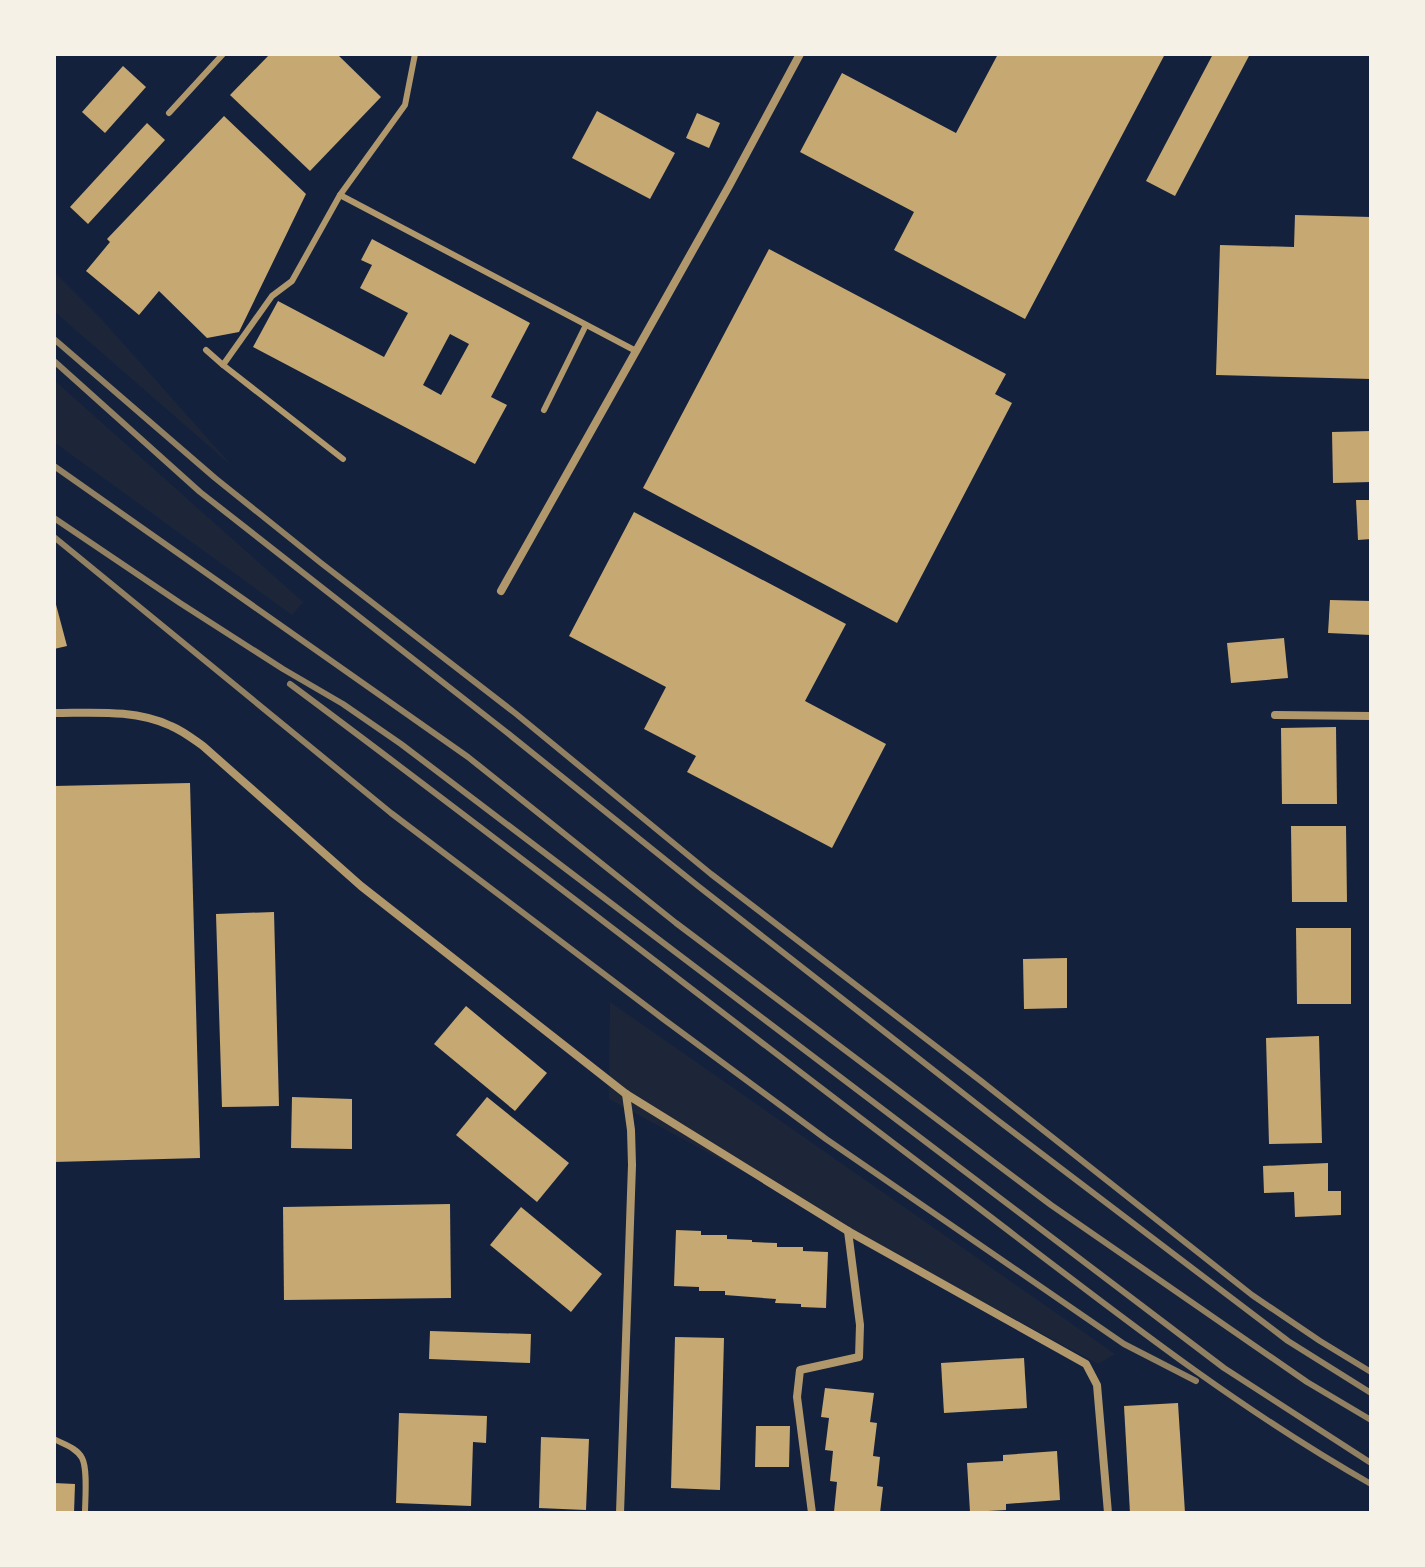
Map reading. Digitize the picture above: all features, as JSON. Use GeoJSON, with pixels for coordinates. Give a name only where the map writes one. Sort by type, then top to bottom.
{"type":"FeatureCollection","features":[{"type":"Feature","properties":{"kind":"street"},"geometry":{"type":"LineString","coordinates":[[501,591],[800,54]]}},
{"type":"Feature","properties":{"kind":"street"},"geometry":{"type":"LineString","coordinates":[[54,713],[137,716],[174,727],[203,746],[361,886],[626,1094],[848,1231],[1086,1364],[1097,1385],[1108,1513]]}},
{"type":"Feature","properties":{"kind":"street"},"geometry":{"type":"LineString","coordinates":[[1275,715],[1371,716]]}},
{"type":"Feature","properties":{"kind":"street"},"geometry":{"type":"LineString","coordinates":[[620,1513],[632,1165],[626,1094]]}},
{"type":"Feature","properties":{"kind":"street"},"geometry":{"type":"LineString","coordinates":[[812,1513],[797,1397],[800,1370],[859,1357],[860,1325],[848,1231]]}},
{"type":"Feature","properties":{"kind":"lane"},"geometry":{"type":"LineString","coordinates":[[169,113],[223,54]]}},
{"type":"Feature","properties":{"kind":"lane"},"geometry":{"type":"LineString","coordinates":[[223,365],[272,296],[292,281],[340,195],[405,105],[415,54]]}},
{"type":"Feature","properties":{"kind":"lane"},"geometry":{"type":"LineString","coordinates":[[340,195],[636,351]]}},
{"type":"Feature","properties":{"kind":"lane"},"geometry":{"type":"LineString","coordinates":[[544,410],[586,325]]}},
{"type":"Feature","properties":{"kind":"lane"},"geometry":{"type":"LineString","coordinates":[[206,350],[343,459]]}},
{"type":"Feature","properties":{"kind":"lane"},"geometry":{"type":"LineString","coordinates":[[54,1439],[82,1458],[85,1468],[85,1513]]}},
{"type":"Feature","properties":{"kind":"shaded area"},"geometry":{"type":"Polygon","coordinates":[[[54,272],[103,321],[233,467],[54,311],[54,272]]]}},
{"type":"Feature","properties":{"kind":"shaded area"},"geometry":{"type":"Polygon","coordinates":[[[54,380],[303,602],[292,615],[54,442],[54,380]]]}},
{"type":"Feature","properties":{"kind":"shaded area"},"geometry":{"type":"Polygon","coordinates":[[[610,1002],[1115,1354],[1098,1364],[609,1099],[610,1002]]]}},
{"type":"Feature","properties":{"kind":"building"},"geometry":{"type":"Polygon","coordinates":[[[270,54],[337,54],[381,97],[310,171],[230,95],[270,54]]]}},
{"type":"Feature","properties":{"kind":"building"},"geometry":{"type":"Polygon","coordinates":[[[998,54],[1165,54],[1025,319],[894,250],[914,212],[800,152],[842,73],[956,133],[998,54]]]}},
{"type":"Feature","properties":{"kind":"building"},"geometry":{"type":"Polygon","coordinates":[[[1213,54],[1250,54],[1175,196],[1146,181],[1213,54]]]}},
{"type":"Feature","properties":{"kind":"building"},"geometry":{"type":"Polygon","coordinates":[[[123,66],[146,87],[105,133],[82,112],[123,66]]]}},
{"type":"Feature","properties":{"kind":"building"},"geometry":{"type":"Polygon","coordinates":[[[597,111],[675,153],[650,199],[572,158],[597,111]]]}},
{"type":"Feature","properties":{"kind":"building"},"geometry":{"type":"Polygon","coordinates":[[[697,113],[720,123],[709,148],[686,138],[697,113]]]}},
{"type":"Feature","properties":{"kind":"building"},"geometry":{"type":"Polygon","coordinates":[[[224,116],[306,194],[239,332],[207,338],[159,291],[139,315],[86,271],[110,242],[107,239],[224,116]]]}},
{"type":"Feature","properties":{"kind":"building"},"geometry":{"type":"Polygon","coordinates":[[[147,123],[165,140],[88,224],[70,207],[147,123]]]}},
{"type":"Feature","properties":{"kind":"building"},"geometry":{"type":"Polygon","coordinates":[[[1295,215],[1371,217],[1371,379],[1216,375],[1220,245],[1294,247],[1295,215]]]}},
{"type":"Feature","properties":{"kind":"building"},"geometry":{"type":"Polygon","coordinates":[[[372,239],[530,323],[491,397],[507,405],[475,464],[253,347],[278,301],[384,357],[408,313],[360,288],[372,265],[361,260],[372,239]],[[450,334],[423,385],[441,395],[469,344],[450,334]]]}},
{"type":"Feature","properties":{"kind":"building"},"geometry":{"type":"Polygon","coordinates":[[[769,249],[1006,374],[995,394],[1012,403],[897,623],[643,488],[769,249]]]}},
{"type":"Feature","properties":{"kind":"building"},"geometry":{"type":"Polygon","coordinates":[[[1371,431],[1371,482],[1333,483],[1332,432],[1371,431]]]}},
{"type":"Feature","properties":{"kind":"building"},"geometry":{"type":"Polygon","coordinates":[[[1356,500],[1371,500],[1371,539],[1358,540],[1356,500]]]}},
{"type":"Feature","properties":{"kind":"building"},"geometry":{"type":"Polygon","coordinates":[[[634,512],[846,624],[805,701],[886,744],[832,848],[687,772],[696,756],[644,729],[666,687],[569,636],[634,512]]]}},
{"type":"Feature","properties":{"kind":"building"},"geometry":{"type":"Polygon","coordinates":[[[54,597],[67,646],[54,649],[54,597]]]}},
{"type":"Feature","properties":{"kind":"building"},"geometry":{"type":"Polygon","coordinates":[[[1330,600],[1371,601],[1371,635],[1328,633],[1330,600]]]}},
{"type":"Feature","properties":{"kind":"building"},"geometry":{"type":"Polygon","coordinates":[[[1284,638],[1288,678],[1231,683],[1227,643],[1284,638]]]}},
{"type":"Feature","properties":{"kind":"building"},"geometry":{"type":"Polygon","coordinates":[[[1336,727],[1337,804],[1282,804],[1281,728],[1336,727]]]}},
{"type":"Feature","properties":{"kind":"building"},"geometry":{"type":"Polygon","coordinates":[[[190,783],[200,1158],[54,1162],[54,786],[190,783]]]}},
{"type":"Feature","properties":{"kind":"building"},"geometry":{"type":"Polygon","coordinates":[[[1291,826],[1346,826],[1347,902],[1292,902],[1291,826]]]}},
{"type":"Feature","properties":{"kind":"building"},"geometry":{"type":"Polygon","coordinates":[[[274,912],[279,1106],[222,1107],[216,914],[274,912]]]}},
{"type":"Feature","properties":{"kind":"building"},"geometry":{"type":"Polygon","coordinates":[[[1296,928],[1351,928],[1351,1004],[1297,1004],[1296,928]]]}},
{"type":"Feature","properties":{"kind":"building"},"geometry":{"type":"Polygon","coordinates":[[[1067,958],[1067,1008],[1024,1009],[1023,959],[1067,958]]]}},
{"type":"Feature","properties":{"kind":"building"},"geometry":{"type":"Polygon","coordinates":[[[466,1006],[547,1073],[515,1111],[434,1044],[466,1006]]]}},
{"type":"Feature","properties":{"kind":"building"},"geometry":{"type":"Polygon","coordinates":[[[1319,1036],[1322,1143],[1269,1144],[1266,1038],[1319,1036]]]}},
{"type":"Feature","properties":{"kind":"building"},"geometry":{"type":"Polygon","coordinates":[[[292,1097],[352,1099],[352,1149],[291,1148],[292,1097]]]}},
{"type":"Feature","properties":{"kind":"building"},"geometry":{"type":"Polygon","coordinates":[[[487,1097],[569,1163],[537,1202],[456,1135],[487,1097]]]}},
{"type":"Feature","properties":{"kind":"building"},"geometry":{"type":"Polygon","coordinates":[[[1328,1163],[1328,1191],[1341,1191],[1341,1215],[1295,1217],[1294,1192],[1264,1193],[1263,1166],[1328,1163]]]}},
{"type":"Feature","properties":{"kind":"building"},"geometry":{"type":"Polygon","coordinates":[[[450,1204],[451,1298],[284,1300],[283,1207],[450,1204]]]}},
{"type":"Feature","properties":{"kind":"building"},"geometry":{"type":"Polygon","coordinates":[[[521,1207],[602,1274],[571,1312],[490,1245],[521,1207]]]}},
{"type":"Feature","properties":{"kind":"building"},"geometry":{"type":"Polygon","coordinates":[[[676,1230],[701,1231],[701,1235],[727,1235],[727,1239],[777,1243],[777,1247],[803,1247],[803,1251],[828,1252],[826,1308],[775,1303],[776,1299],[725,1295],[725,1291],[699,1291],[699,1287],[674,1286],[676,1230]]]}},
{"type":"Feature","properties":{"kind":"building"},"geometry":{"type":"Polygon","coordinates":[[[430,1331],[531,1334],[530,1363],[429,1359],[430,1331]]]}},
{"type":"Feature","properties":{"kind":"building"},"geometry":{"type":"Polygon","coordinates":[[[675,1337],[724,1338],[720,1490],[671,1488],[675,1337]]]}},
{"type":"Feature","properties":{"kind":"building"},"geometry":{"type":"Polygon","coordinates":[[[1024,1358],[1027,1408],[944,1413],[941,1363],[1024,1358]]]}},
{"type":"Feature","properties":{"kind":"building"},"geometry":{"type":"Polygon","coordinates":[[[825,1388],[874,1393],[870,1422],[877,1423],[873,1456],[880,1457],[877,1486],[883,1487],[880,1513],[834,1512],[837,1482],[830,1481],[833,1451],[825,1450],[829,1418],[821,1417],[825,1388]]]}},
{"type":"Feature","properties":{"kind":"building"},"geometry":{"type":"Polygon","coordinates":[[[1178,1403],[1185,1513],[1130,1513],[1124,1406],[1178,1403]]]}},
{"type":"Feature","properties":{"kind":"building"},"geometry":{"type":"Polygon","coordinates":[[[399,1413],[487,1416],[486,1443],[473,1442],[471,1506],[396,1503],[399,1413]]]}},
{"type":"Feature","properties":{"kind":"building"},"geometry":{"type":"Polygon","coordinates":[[[756,1426],[790,1426],[789,1467],[755,1467],[756,1426]]]}},
{"type":"Feature","properties":{"kind":"building"},"geometry":{"type":"Polygon","coordinates":[[[541,1437],[589,1439],[586,1510],[539,1508],[541,1437]]]}},
{"type":"Feature","properties":{"kind":"building"},"geometry":{"type":"Polygon","coordinates":[[[1057,1451],[1060,1500],[1006,1504],[1006,1510],[970,1512],[967,1463],[1003,1461],[1003,1455],[1057,1451]]]}},
{"type":"Feature","properties":{"kind":"building"},"geometry":{"type":"Polygon","coordinates":[[[54,1483],[75,1484],[74,1513],[54,1513],[54,1483]]]}},
{"type":"Feature","properties":{"kind":"railway"},"geometry":{"type":"LineString","coordinates":[[54,339],[215,478],[515,713],[711,874],[981,1081],[1252,1295],[1371,1372]]}},
{"type":"Feature","properties":{"kind":"railway"},"geometry":{"type":"LineString","coordinates":[[54,361],[200,492],[698,886],[996,1119],[1288,1341],[1371,1393]]}},
{"type":"Feature","properties":{"kind":"railway"},"geometry":{"type":"LineString","coordinates":[[54,466],[468,757],[676,923],[1051,1205],[1307,1382],[1371,1420]]}},
{"type":"Feature","properties":{"kind":"railway"},"geometry":{"type":"LineString","coordinates":[[54,518],[180,603],[343,704],[401,744],[1224,1368],[1371,1463]]}},
{"type":"Feature","properties":{"kind":"railway"},"geometry":{"type":"LineString","coordinates":[[54,537],[391,813],[662,1018],[826,1139],[1124,1344],[1196,1381]]}},
{"type":"Feature","properties":{"kind":"railway"},"geometry":{"type":"LineString","coordinates":[[290,684],[1162,1347],[1265,1418],[1371,1484]]}}]}
